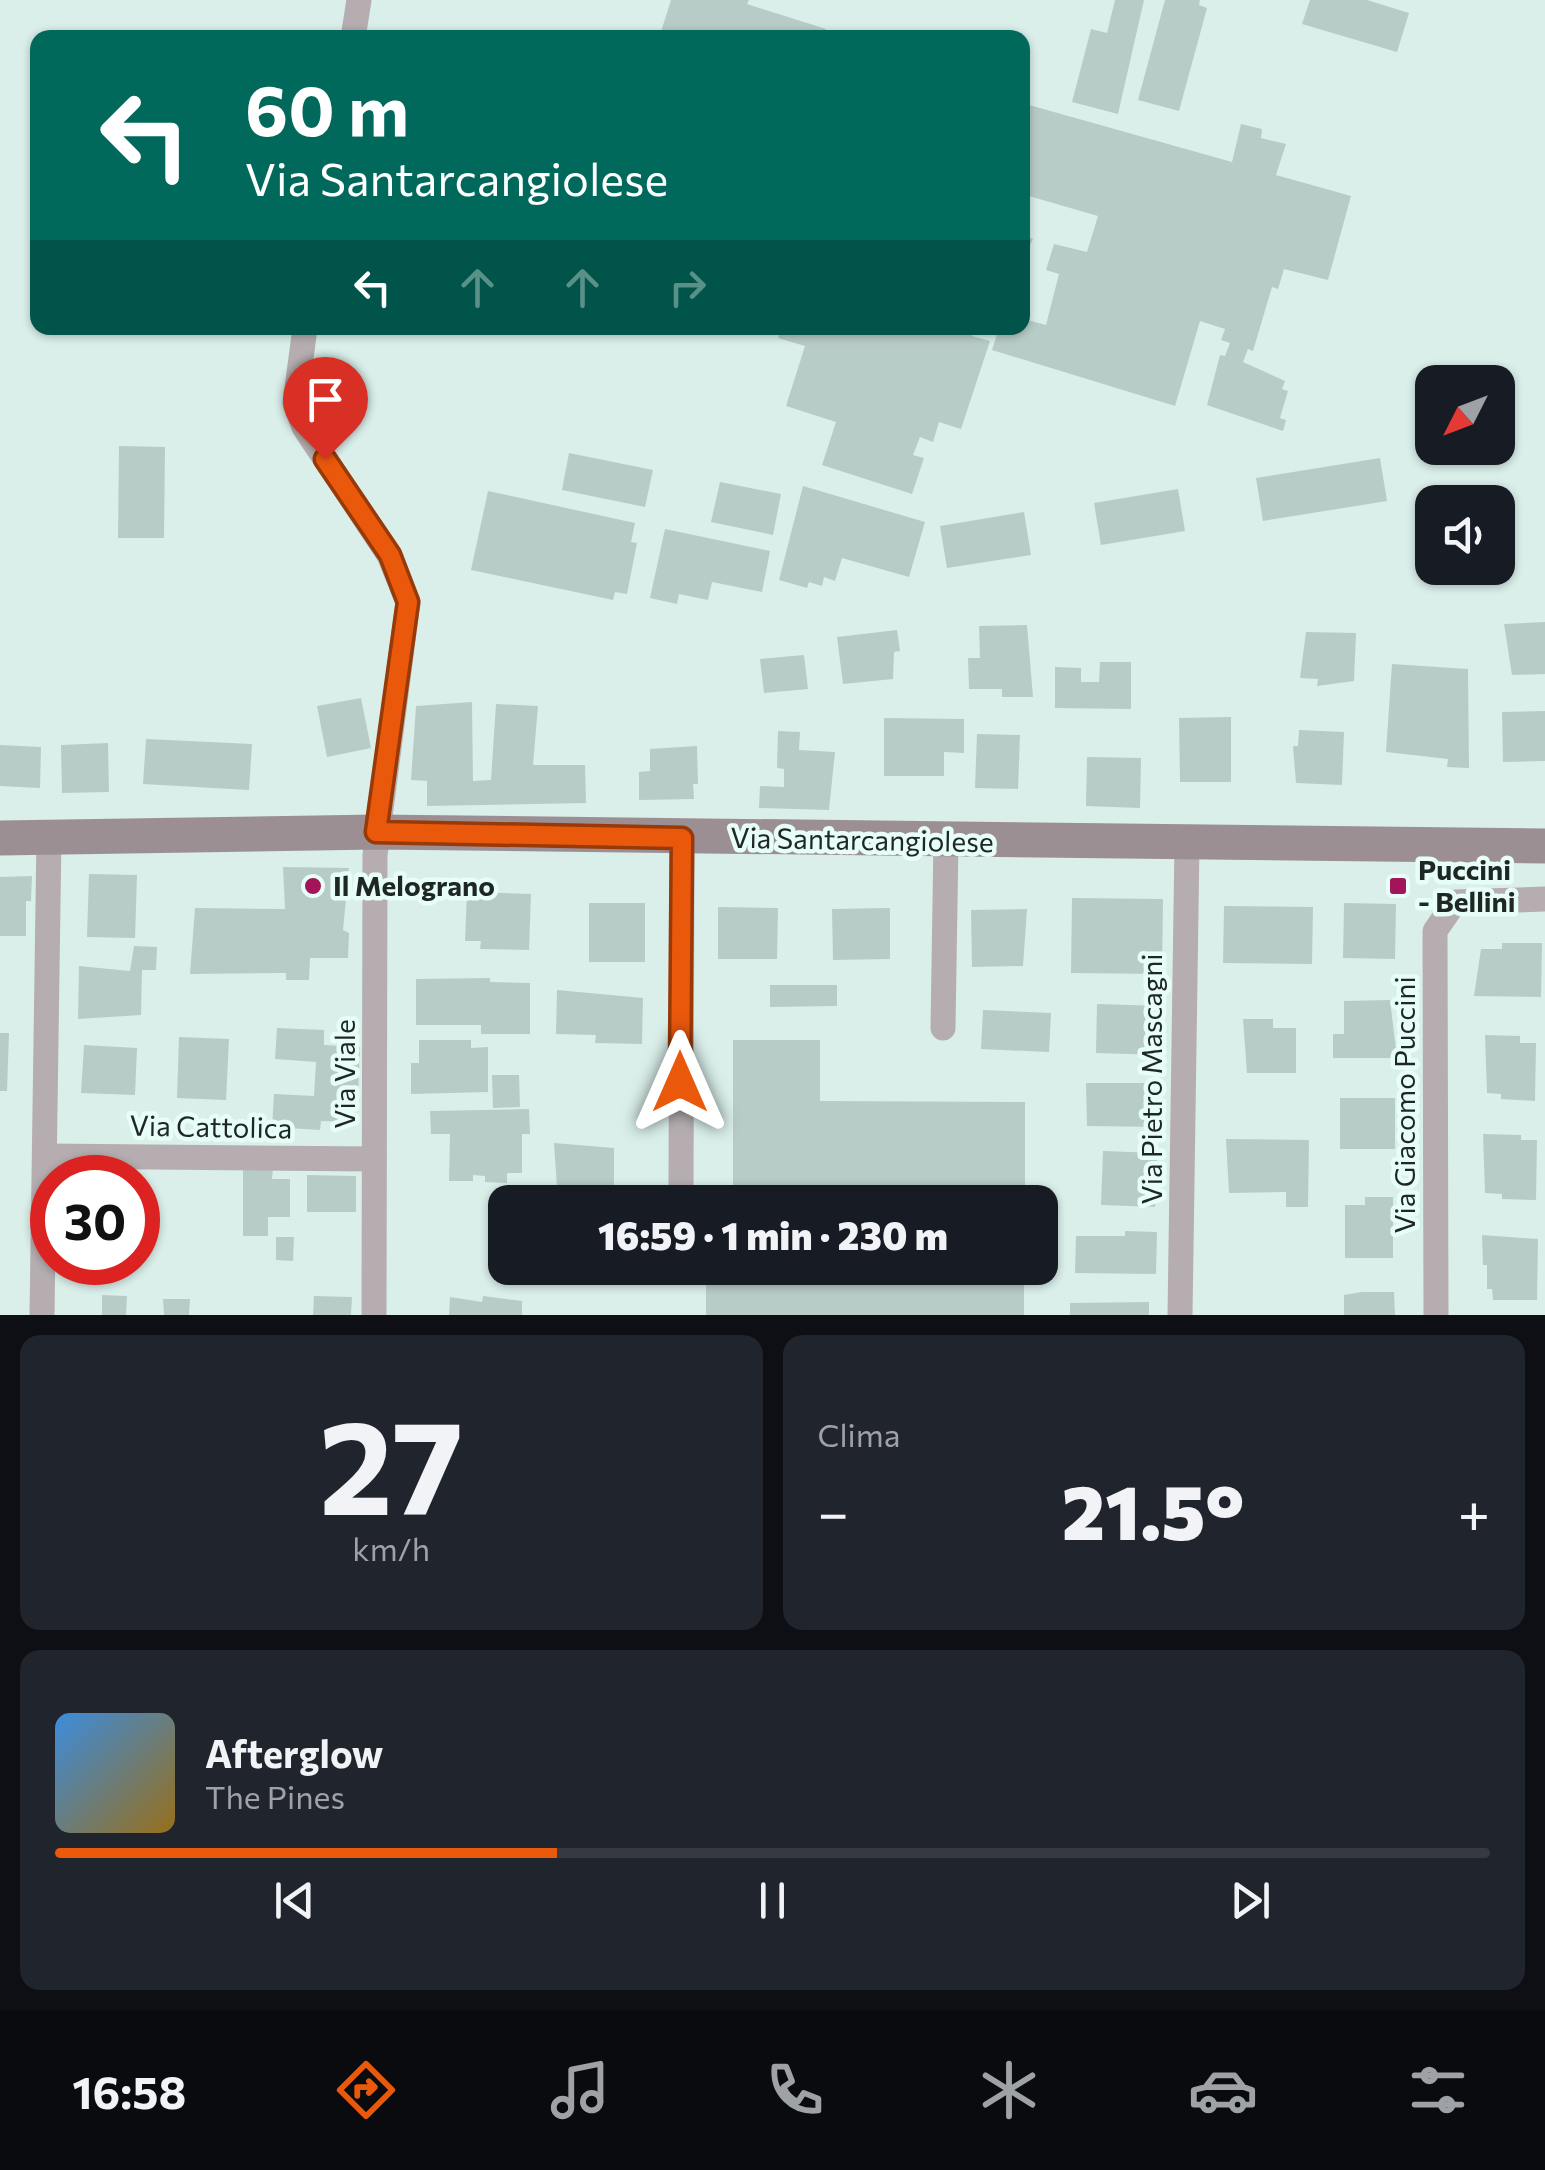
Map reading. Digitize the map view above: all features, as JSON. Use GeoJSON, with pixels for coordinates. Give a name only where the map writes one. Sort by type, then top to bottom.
{"type":"FeatureCollection","features":[{"type":"Feature","properties":{"kind":"main road","name":"Via Santarcangiolese"},"geometry":{"type":"LineString","coordinates":[[0,838],[376,832],[1545,846]]}},
{"type":"Feature","properties":{"kind":"street"},"geometry":{"type":"LineString","coordinates":[[354,30],[359,0]]}},
{"type":"Feature","properties":{"kind":"street","name":"Via Viale"},"geometry":{"type":"LineString","coordinates":[[305,335],[295,403],[304,428],[390,555],[408,602],[376,832],[374,1315]]}},
{"type":"Feature","properties":{"kind":"street"},"geometry":{"type":"LineString","coordinates":[[47,1155],[49,835]]}},
{"type":"Feature","properties":{"kind":"street"},"geometry":{"type":"LineString","coordinates":[[681,1185],[682,838]]}},
{"type":"Feature","properties":{"kind":"street"},"geometry":{"type":"LineString","coordinates":[[943,1028],[946,840]]}},
{"type":"Feature","properties":{"kind":"street","name":"Via Pietro Mascagni"},"geometry":{"type":"LineString","coordinates":[[1180,1315],[1187,843]]}},
{"type":"Feature","properties":{"kind":"street","name":"Via Giacomo Puccini"},"geometry":{"type":"LineString","coordinates":[[1436,1315],[1435,932],[1455,902],[1545,899]]}},
{"type":"Feature","properties":{"kind":"street","name":"Via Cattolica"},"geometry":{"type":"LineString","coordinates":[[160,1157],[374,1159]]}},
{"type":"Feature","properties":{"kind":"street"},"geometry":{"type":"LineString","coordinates":[[42,1315],[43,1285]]}},
{"type":"Feature","properties":{"kind":"building"},"geometry":{"type":"Polygon","coordinates":[[[671,0],[749,0],[747,4],[826,29],[826,30],[662,30],[671,0]]]}},
{"type":"Feature","properties":{"kind":"building"},"geometry":{"type":"Polygon","coordinates":[[[1115,0],[1144,0],[1118,114],[1072,102],[1091,29],[1107,33],[1115,0]]]}},
{"type":"Feature","properties":{"kind":"building"},"geometry":{"type":"Polygon","coordinates":[[[1165,0],[1200,0],[1199,5],[1207,8],[1179,111],[1138,100],[1165,0]]]}},
{"type":"Feature","properties":{"kind":"building"},"geometry":{"type":"Polygon","coordinates":[[[1310,0],[1367,0],[1409,13],[1397,52],[1302,24],[1310,0]]]}},
{"type":"Feature","properties":{"kind":"building"},"geometry":{"type":"Polygon","coordinates":[[[1030,105],[1232,162],[1241,124],[1262,129],[1261,138],[1286,144],[1276,175],[1351,196],[1328,280],[1284,269],[1278,289],[1272,287],[1253,351],[1248,349],[1243,362],[1285,381],[1282,389],[1288,391],[1280,418],[1286,420],[1283,431],[1207,405],[1220,355],[1225,356],[1230,343],[1221,340],[1225,329],[1200,321],[1175,406],[992,350],[997,335],[1030,335],[1030,321],[1046,325],[1059,274],[1046,270],[1054,244],[1087,252],[1098,216],[1030,196],[1030,105]]]}},
{"type":"Feature","properties":{"kind":"building"},"geometry":{"type":"Polygon","coordinates":[[[972,335],[990,341],[961,429],[939,422],[933,442],[920,437],[913,455],[924,458],[912,494],[822,465],[836,422],[786,406],[805,346],[778,338],[972,335]]]}},
{"type":"Feature","properties":{"kind":"building"},"geometry":{"type":"Polygon","coordinates":[[[119,446],[165,447],[164,538],[118,538],[119,446]]]}},
{"type":"Feature","properties":{"kind":"building"},"geometry":{"type":"Polygon","coordinates":[[[569,453],[653,470],[645,507],[562,490],[569,453]]]}},
{"type":"Feature","properties":{"kind":"building"},"geometry":{"type":"Polygon","coordinates":[[[1380,458],[1387,501],[1263,521],[1256,478],[1380,458]]]}},
{"type":"Feature","properties":{"kind":"building"},"geometry":{"type":"Polygon","coordinates":[[[720,482],[781,494],[773,535],[711,522],[720,482]]]}},
{"type":"Feature","properties":{"kind":"building"},"geometry":{"type":"Polygon","coordinates":[[[803,486],[925,522],[909,577],[842,558],[835,581],[824,577],[822,586],[809,582],[807,588],[779,580],[803,486]]]}},
{"type":"Feature","properties":{"kind":"building"},"geometry":{"type":"Polygon","coordinates":[[[1178,489],[1185,531],[1101,545],[1094,503],[1178,489]]]}},
{"type":"Feature","properties":{"kind":"building"},"geometry":{"type":"Polygon","coordinates":[[[488,491],[635,523],[631,542],[637,543],[627,594],[615,592],[613,600],[471,570],[488,491]]]}},
{"type":"Feature","properties":{"kind":"building"},"geometry":{"type":"Polygon","coordinates":[[[1024,512],[1031,555],[947,568],[940,526],[1024,512]]]}},
{"type":"Feature","properties":{"kind":"building"},"geometry":{"type":"Polygon","coordinates":[[[665,529],[770,551],[762,592],[712,582],[708,600],[679,594],[677,604],[650,598],[665,529]]]}},
{"type":"Feature","properties":{"kind":"building"},"geometry":{"type":"Polygon","coordinates":[[[1545,622],[1545,674],[1512,675],[1504,624],[1545,622]]]}},
{"type":"Feature","properties":{"kind":"building"},"geometry":{"type":"Polygon","coordinates":[[[1027,625],[1033,697],[1002,697],[1002,689],[969,689],[968,658],[980,658],[979,626],[1027,625]]]}},
{"type":"Feature","properties":{"kind":"building"},"geometry":{"type":"Polygon","coordinates":[[[897,630],[900,651],[894,652],[893,679],[843,684],[837,637],[897,630]]]}},
{"type":"Feature","properties":{"kind":"building"},"geometry":{"type":"Polygon","coordinates":[[[1306,632],[1356,633],[1354,681],[1317,686],[1318,679],[1300,678],[1306,632]]]}},
{"type":"Feature","properties":{"kind":"building"},"geometry":{"type":"Polygon","coordinates":[[[804,655],[808,689],[764,693],[760,659],[804,655]]]}},
{"type":"Feature","properties":{"kind":"building"},"geometry":{"type":"Polygon","coordinates":[[[1100,662],[1131,662],[1131,709],[1055,708],[1055,667],[1081,668],[1081,682],[1099,682],[1100,662]]]}},
{"type":"Feature","properties":{"kind":"building"},"geometry":{"type":"Polygon","coordinates":[[[1392,664],[1468,669],[1469,768],[1447,767],[1448,759],[1386,752],[1392,664]]]}},
{"type":"Feature","properties":{"kind":"building"},"geometry":{"type":"Polygon","coordinates":[[[361,698],[371,748],[327,757],[317,706],[361,698]]]}},
{"type":"Feature","properties":{"kind":"building"},"geometry":{"type":"Polygon","coordinates":[[[472,702],[473,781],[491,780],[496,704],[538,706],[533,765],[585,765],[586,803],[427,806],[427,781],[411,780],[416,706],[472,702]]]}},
{"type":"Feature","properties":{"kind":"building"},"geometry":{"type":"Polygon","coordinates":[[[1545,711],[1545,761],[1503,762],[1502,712],[1545,711]]]}},
{"type":"Feature","properties":{"kind":"building"},"geometry":{"type":"Polygon","coordinates":[[[1231,717],[1231,782],[1180,782],[1179,718],[1231,717]]]}},
{"type":"Feature","properties":{"kind":"building"},"geometry":{"type":"Polygon","coordinates":[[[884,718],[964,719],[964,753],[944,752],[944,776],[884,776],[884,718]]]}},
{"type":"Feature","properties":{"kind":"building"},"geometry":{"type":"Polygon","coordinates":[[[1299,730],[1344,732],[1342,785],[1296,783],[1293,746],[1298,746],[1299,730]]]}},
{"type":"Feature","properties":{"kind":"building"},"geometry":{"type":"Polygon","coordinates":[[[778,731],[800,732],[799,750],[835,752],[829,810],[759,808],[760,786],[784,787],[784,769],[777,768],[778,731]]]}},
{"type":"Feature","properties":{"kind":"building"},"geometry":{"type":"Polygon","coordinates":[[[977,734],[1020,735],[1018,789],[975,788],[977,734]]]}},
{"type":"Feature","properties":{"kind":"building"},"geometry":{"type":"Polygon","coordinates":[[[146,739],[252,744],[249,790],[143,784],[146,739]]]}},
{"type":"Feature","properties":{"kind":"building"},"geometry":{"type":"Polygon","coordinates":[[[108,743],[109,792],[62,793],[61,745],[108,743]]]}},
{"type":"Feature","properties":{"kind":"building"},"geometry":{"type":"Polygon","coordinates":[[[0,745],[41,747],[40,788],[0,786],[0,745]]]}},
{"type":"Feature","properties":{"kind":"building"},"geometry":{"type":"Polygon","coordinates":[[[697,746],[698,784],[693,784],[694,799],[639,800],[639,772],[650,771],[650,749],[697,746]]]}},
{"type":"Feature","properties":{"kind":"building"},"geometry":{"type":"Polygon","coordinates":[[[1087,757],[1141,758],[1140,808],[1086,806],[1087,757]]]}},
{"type":"Feature","properties":{"kind":"building"},"geometry":{"type":"Polygon","coordinates":[[[283,867],[349,868],[343,930],[349,933],[348,958],[310,958],[309,980],[286,980],[286,973],[190,974],[195,908],[285,909],[283,867]]]}},
{"type":"Feature","properties":{"kind":"building"},"geometry":{"type":"Polygon","coordinates":[[[89,874],[137,875],[135,938],[87,937],[89,874]]]}},
{"type":"Feature","properties":{"kind":"building"},"geometry":{"type":"Polygon","coordinates":[[[32,876],[31,901],[26,901],[26,936],[0,936],[0,877],[32,876]]]}},
{"type":"Feature","properties":{"kind":"building"},"geometry":{"type":"Polygon","coordinates":[[[467,892],[531,894],[529,950],[480,949],[481,941],[465,941],[467,892]]]}},
{"type":"Feature","properties":{"kind":"building"},"geometry":{"type":"Polygon","coordinates":[[[1072,898],[1163,899],[1162,974],[1071,973],[1072,898]]]}},
{"type":"Feature","properties":{"kind":"building"},"geometry":{"type":"Polygon","coordinates":[[[589,903],[645,903],[645,962],[589,962],[589,903]]]}},
{"type":"Feature","properties":{"kind":"building"},"geometry":{"type":"Polygon","coordinates":[[[1344,903],[1396,904],[1395,959],[1343,958],[1344,903]]]}},
{"type":"Feature","properties":{"kind":"building"},"geometry":{"type":"Polygon","coordinates":[[[1224,906],[1313,907],[1312,964],[1223,963],[1224,906]]]}},
{"type":"Feature","properties":{"kind":"building"},"geometry":{"type":"Polygon","coordinates":[[[718,907],[778,908],[777,959],[718,959],[718,907]]]}},
{"type":"Feature","properties":{"kind":"building"},"geometry":{"type":"Polygon","coordinates":[[[890,908],[890,959],[833,960],[832,909],[890,908]]]}},
{"type":"Feature","properties":{"kind":"building"},"geometry":{"type":"Polygon","coordinates":[[[1027,909],[1023,966],[972,967],[971,910],[1027,909]]]}},
{"type":"Feature","properties":{"kind":"building"},"geometry":{"type":"Polygon","coordinates":[[[1502,943],[1542,943],[1541,997],[1474,996],[1481,949],[1502,949],[1502,943]]]}},
{"type":"Feature","properties":{"kind":"building"},"geometry":{"type":"Polygon","coordinates":[[[134,946],[157,947],[156,970],[142,970],[141,1015],[78,1019],[79,966],[130,971],[134,946]]]}},
{"type":"Feature","properties":{"kind":"building"},"geometry":{"type":"Polygon","coordinates":[[[490,978],[490,982],[530,983],[530,1034],[481,1034],[481,1025],[416,1025],[416,979],[490,978]]]}},
{"type":"Feature","properties":{"kind":"building"},"geometry":{"type":"Polygon","coordinates":[[[770,985],[837,985],[837,1006],[770,1007],[770,985]]]}},
{"type":"Feature","properties":{"kind":"building"},"geometry":{"type":"Polygon","coordinates":[[[557,990],[643,998],[642,1044],[595,1043],[596,1035],[556,1034],[557,990]]]}},
{"type":"Feature","properties":{"kind":"building"},"geometry":{"type":"Polygon","coordinates":[[[1390,1000],[1397,1058],[1333,1058],[1333,1034],[1344,1034],[1344,1001],[1390,1000]]]}},
{"type":"Feature","properties":{"kind":"building"},"geometry":{"type":"Polygon","coordinates":[[[1097,1004],[1162,1006],[1161,1055],[1096,1053],[1097,1004]]]}},
{"type":"Feature","properties":{"kind":"building"},"geometry":{"type":"Polygon","coordinates":[[[983,1010],[1051,1013],[1049,1052],[981,1049],[983,1010]]]}},
{"type":"Feature","properties":{"kind":"building"},"geometry":{"type":"Polygon","coordinates":[[[1243,1019],[1273,1019],[1273,1028],[1296,1028],[1296,1073],[1247,1073],[1243,1019]]]}},
{"type":"Feature","properties":{"kind":"building"},"geometry":{"type":"Polygon","coordinates":[[[277,1028],[324,1030],[324,1045],[360,1047],[358,1096],[351,1096],[349,1122],[321,1121],[320,1130],[272,1127],[274,1094],[314,1096],[316,1062],[275,1059],[277,1028]]]}},
{"type":"Feature","properties":{"kind":"building"},"geometry":{"type":"Polygon","coordinates":[[[0,1033],[9,1033],[7,1091],[0,1091],[0,1033]]]}},
{"type":"Feature","properties":{"kind":"building"},"geometry":{"type":"Polygon","coordinates":[[[1485,1035],[1520,1036],[1520,1043],[1536,1043],[1535,1101],[1501,1099],[1501,1094],[1487,1093],[1485,1035]]]}},
{"type":"Feature","properties":{"kind":"building"},"geometry":{"type":"Polygon","coordinates":[[[179,1037],[229,1039],[226,1100],[177,1098],[179,1037]]]}},
{"type":"Feature","properties":{"kind":"building"},"geometry":{"type":"Polygon","coordinates":[[[419,1040],[471,1040],[471,1048],[488,1047],[488,1092],[411,1094],[411,1063],[419,1063],[419,1040]]]}},
{"type":"Feature","properties":{"kind":"building"},"geometry":{"type":"Polygon","coordinates":[[[733,1040],[820,1040],[820,1101],[1025,1102],[1025,1185],[733,1185],[733,1040]]]}},
{"type":"Feature","properties":{"kind":"building"},"geometry":{"type":"Polygon","coordinates":[[[84,1045],[137,1048],[135,1095],[81,1093],[84,1045]]]}},
{"type":"Feature","properties":{"kind":"building"},"geometry":{"type":"Polygon","coordinates":[[[492,1075],[519,1075],[520,1107],[493,1108],[492,1075]]]}},
{"type":"Feature","properties":{"kind":"building"},"geometry":{"type":"Polygon","coordinates":[[[1086,1083],[1158,1083],[1158,1127],[1087,1126],[1086,1083]]]}},
{"type":"Feature","properties":{"kind":"building"},"geometry":{"type":"Polygon","coordinates":[[[1340,1098],[1395,1098],[1395,1149],[1340,1149],[1340,1098]]]}},
{"type":"Feature","properties":{"kind":"building"},"geometry":{"type":"Polygon","coordinates":[[[529,1109],[530,1134],[522,1134],[522,1173],[507,1173],[507,1183],[485,1182],[485,1176],[473,1175],[473,1181],[449,1181],[450,1134],[431,1134],[430,1111],[529,1109]]]}},
{"type":"Feature","properties":{"kind":"building"},"geometry":{"type":"Polygon","coordinates":[[[1483,1134],[1521,1135],[1521,1140],[1537,1140],[1536,1200],[1502,1199],[1502,1194],[1485,1193],[1483,1134]]]}},
{"type":"Feature","properties":{"kind":"building"},"geometry":{"type":"Polygon","coordinates":[[[1226,1139],[1309,1140],[1308,1207],[1286,1207],[1286,1192],[1229,1193],[1226,1139]]]}},
{"type":"Feature","properties":{"kind":"building"},"geometry":{"type":"Polygon","coordinates":[[[554,1143],[614,1148],[614,1185],[557,1185],[554,1143]]]}},
{"type":"Feature","properties":{"kind":"building"},"geometry":{"type":"Polygon","coordinates":[[[1103,1151],[1157,1153],[1155,1207],[1101,1205],[1103,1151]]]}},
{"type":"Feature","properties":{"kind":"building"},"geometry":{"type":"Polygon","coordinates":[[[243,1168],[273,1168],[272,1179],[290,1179],[290,1217],[268,1217],[268,1236],[243,1236],[243,1168]]]}},
{"type":"Feature","properties":{"kind":"building"},"geometry":{"type":"Polygon","coordinates":[[[307,1175],[356,1176],[356,1212],[307,1212],[307,1175]]]}},
{"type":"Feature","properties":{"kind":"building"},"geometry":{"type":"Polygon","coordinates":[[[1365,1197],[1393,1197],[1393,1258],[1345,1258],[1345,1205],[1365,1205],[1365,1197]]]}},
{"type":"Feature","properties":{"kind":"building"},"geometry":{"type":"Polygon","coordinates":[[[1125,1231],[1157,1232],[1156,1274],[1075,1273],[1076,1236],[1125,1236],[1125,1231]]]}},
{"type":"Feature","properties":{"kind":"building"},"geometry":{"type":"Polygon","coordinates":[[[1482,1235],[1538,1239],[1537,1300],[1493,1300],[1492,1289],[1487,1289],[1482,1235]]]}},
{"type":"Feature","properties":{"kind":"building"},"geometry":{"type":"Polygon","coordinates":[[[276,1237],[294,1237],[293,1261],[276,1260],[276,1237]]]}},
{"type":"Feature","properties":{"kind":"building"},"geometry":{"type":"Polygon","coordinates":[[[706,1285],[1024,1285],[1024,1315],[706,1315],[706,1285]]]}},
{"type":"Feature","properties":{"kind":"building"},"geometry":{"type":"Polygon","coordinates":[[[1394,1292],[1395,1315],[1344,1315],[1344,1295],[1394,1292]]]}},
{"type":"Feature","properties":{"kind":"building"},"geometry":{"type":"Polygon","coordinates":[[[102,1295],[127,1296],[126,1315],[102,1315],[102,1295]]]}},
{"type":"Feature","properties":{"kind":"building"},"geometry":{"type":"Polygon","coordinates":[[[314,1296],[352,1297],[351,1315],[313,1315],[314,1296]]]}},
{"type":"Feature","properties":{"kind":"building"},"geometry":{"type":"Polygon","coordinates":[[[483,1296],[522,1301],[522,1315],[449,1315],[450,1297],[482,1302],[483,1296]]]}},
{"type":"Feature","properties":{"kind":"building"},"geometry":{"type":"Polygon","coordinates":[[[163,1299],[190,1299],[189,1315],[164,1315],[163,1299]]]}},
{"type":"Feature","properties":{"kind":"building"},"geometry":{"type":"Polygon","coordinates":[[[1149,1302],[1149,1315],[1070,1315],[1070,1303],[1149,1302]]]}},
{"type":"Feature","properties":{"kind":"place","name":"Il Melograno"},"geometry":{"type":"Point","coordinates":[313,886]}},
{"type":"Feature","properties":{"kind":"place","name":"Puccini - Bellini"},"geometry":{"type":"Point","coordinates":[1398,886]}},
{"type":"Feature","properties":{"kind":"route"},"geometry":{"type":"LineString","coordinates":[[325,459],[390,555],[408,602],[376,832],[682,838],[680,1082]]}}]}
